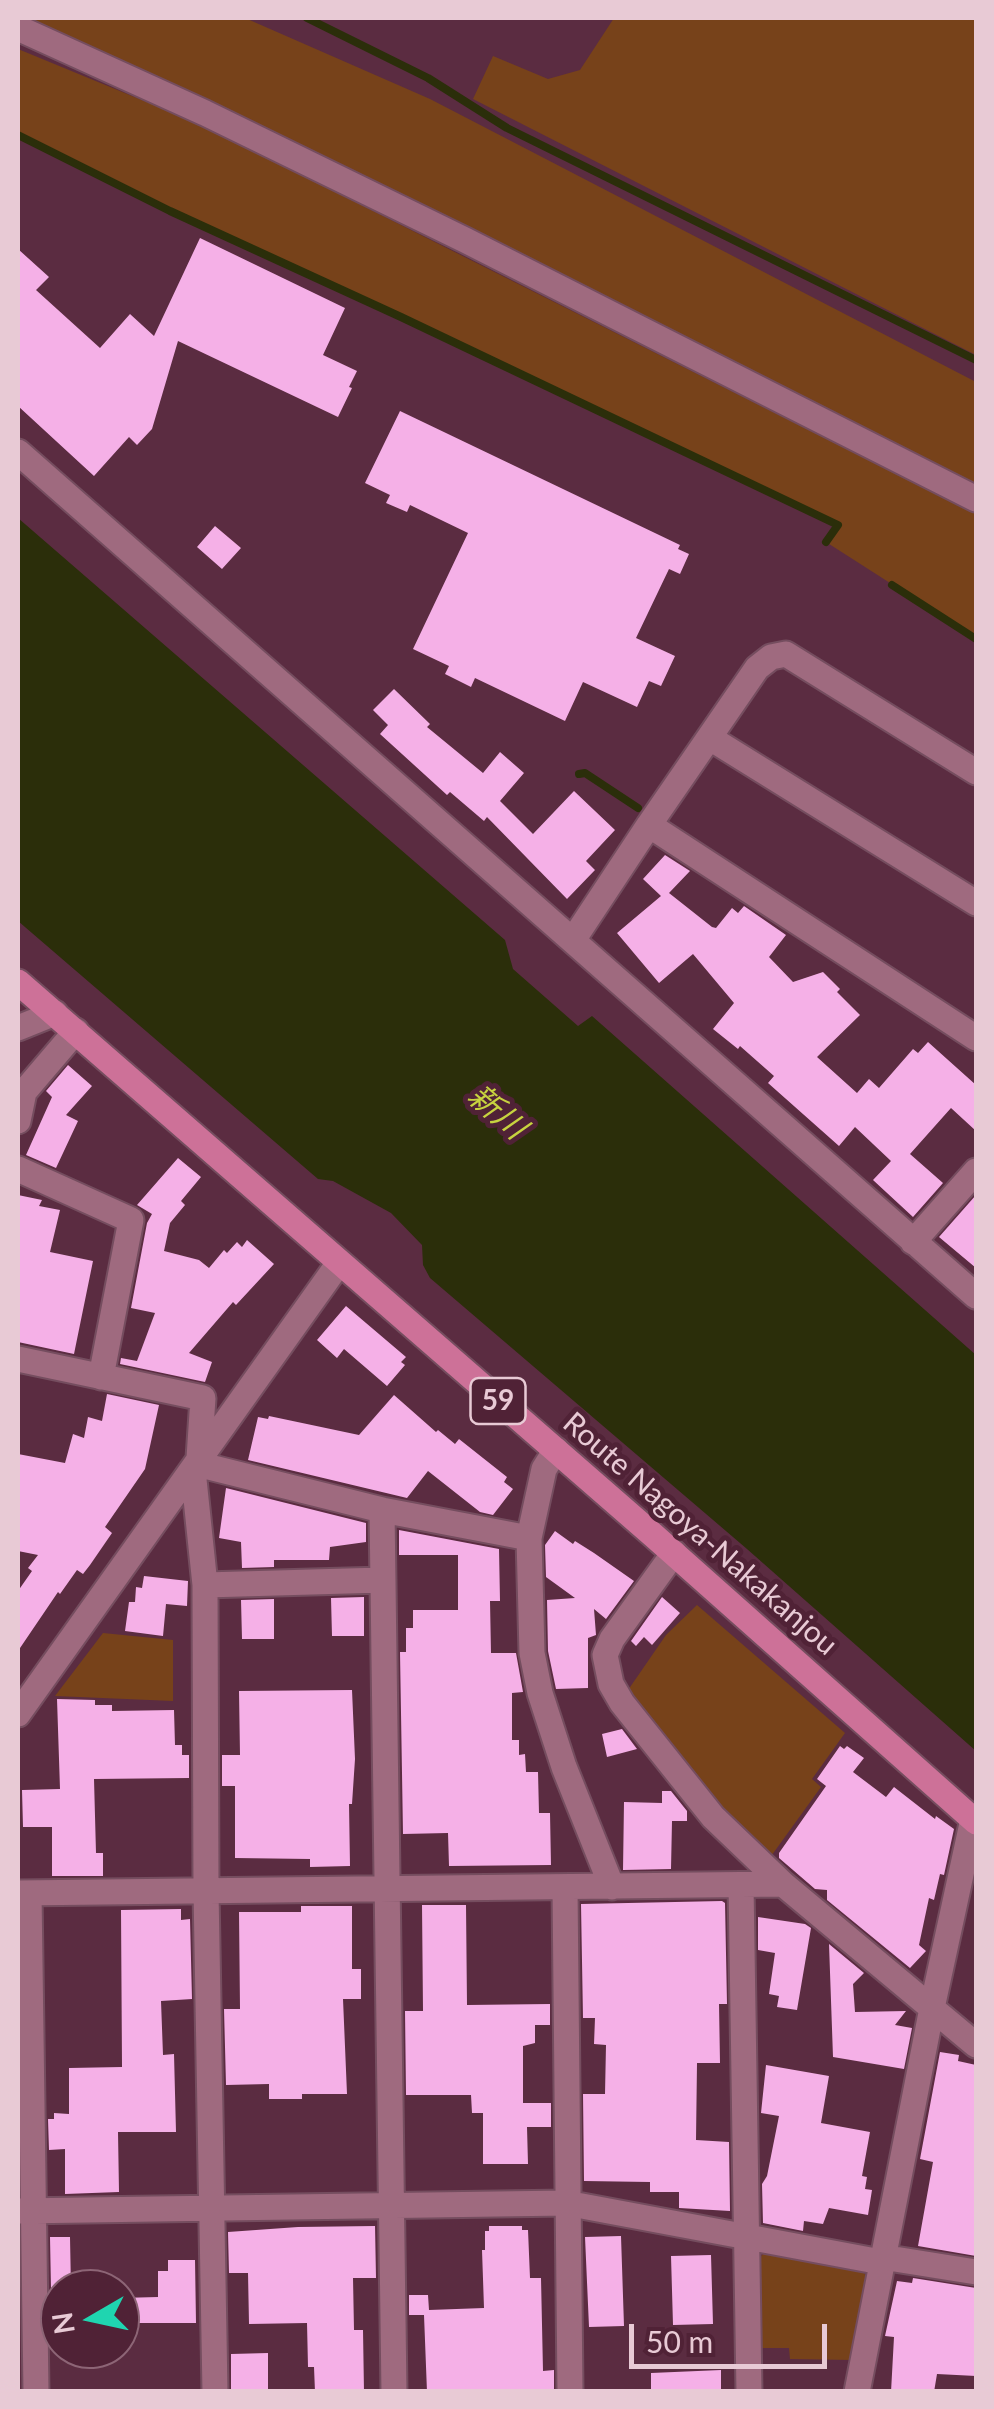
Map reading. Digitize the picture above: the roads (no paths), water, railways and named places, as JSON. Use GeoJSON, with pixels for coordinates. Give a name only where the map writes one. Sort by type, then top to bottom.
{"type":"FeatureCollection","features":[{"type":"Feature","properties":{"kind":"main road","name":"Route Nagoya-Nakakanjou"},"geometry":{"type":"LineString","coordinates":[[18,982],[975,1820]]}},
{"type":"Feature","properties":{"kind":"street"},"geometry":{"type":"LineString","coordinates":[[18,28],[205,113],[430,223],[976,500]]}},
{"type":"Feature","properties":{"kind":"street"},"geometry":{"type":"LineString","coordinates":[[18,452],[976,1296]]}},
{"type":"Feature","properties":{"kind":"street"},"geometry":{"type":"LineString","coordinates":[[572,940],[758,668],[771,658],[786,654],[976,772]]}},
{"type":"Feature","properties":{"kind":"street"},"geometry":{"type":"LineString","coordinates":[[710,738],[976,903]]}},
{"type":"Feature","properties":{"kind":"street"},"geometry":{"type":"LineString","coordinates":[[649,825],[976,1038]]}},
{"type":"Feature","properties":{"kind":"street"},"geometry":{"type":"LineString","coordinates":[[18,1028],[55,1014]]}},
{"type":"Feature","properties":{"kind":"street"},"geometry":{"type":"LineString","coordinates":[[18,1121],[24,1092],[76,1031]]}},
{"type":"Feature","properties":{"kind":"street"},"geometry":{"type":"LineString","coordinates":[[18,1169],[131,1220],[101,1377]]}},
{"type":"Feature","properties":{"kind":"street"},"geometry":{"type":"LineString","coordinates":[[913,1242],[976,1171]]}},
{"type":"Feature","properties":{"kind":"street"},"geometry":{"type":"LineString","coordinates":[[22,1697],[196,1465],[339,1263]]}},
{"type":"Feature","properties":{"kind":"street"},"geometry":{"type":"LineString","coordinates":[[18,1359],[203,1398],[196,1465],[205,1585],[215,2392]]}},
{"type":"Feature","properties":{"kind":"street"},"geometry":{"type":"LineString","coordinates":[[556,1450],[544,1468],[529,1538],[530,1634],[540,1693],[564,1767],[612,1887]]}},
{"type":"Feature","properties":{"kind":"street"},"geometry":{"type":"LineString","coordinates":[[196,1465],[382,1510],[529,1538]]}},
{"type":"Feature","properties":{"kind":"street"},"geometry":{"type":"LineString","coordinates":[[382,1510],[394,2392]]}},
{"type":"Feature","properties":{"kind":"street"},"geometry":{"type":"LineString","coordinates":[[674,1553],[612,1639],[606,1656],[611,1684],[713,1817],[783,1884],[976,2044]]}},
{"type":"Feature","properties":{"kind":"street"},"geometry":{"type":"LineString","coordinates":[[205,1585],[383,1580]]}},
{"type":"Feature","properties":{"kind":"street"},"geometry":{"type":"LineString","coordinates":[[857,2392],[932,2008],[975,1820]]}},
{"type":"Feature","properties":{"kind":"street"},"geometry":{"type":"LineString","coordinates":[[36,2392],[26,2211],[23,1893],[783,1884]]}},
{"type":"Feature","properties":{"kind":"street"},"geometry":{"type":"LineString","coordinates":[[741,1886],[749,2392]]}},
{"type":"Feature","properties":{"kind":"street"},"geometry":{"type":"LineString","coordinates":[[565,1887],[570,2392]]}},
{"type":"Feature","properties":{"kind":"street"},"geometry":{"type":"LineString","coordinates":[[26,2211],[566,2204],[976,2272]]}},
{"type":"Feature","properties":{"kind":"water","name":"新川"},"geometry":{"type":"Polygon","coordinates":[[[18,518],[505,940],[513,969],[578,1026],[592,1016],[976,1355],[976,1751],[430,1278],[423,1265],[422,1245],[391,1213],[333,1181],[318,1179],[18,921],[18,518]]]}},
{"type":"Feature","properties":{"kind":"waterway"},"geometry":{"type":"LineString","coordinates":[[307,18],[428,78],[507,128],[976,360]]}},
{"type":"Feature","properties":{"kind":"waterway"},"geometry":{"type":"LineString","coordinates":[[18,135],[170,211],[838,525],[826,542]]}},
{"type":"Feature","properties":{"kind":"waterway"},"geometry":{"type":"LineString","coordinates":[[892,585],[976,639]]}},
{"type":"Feature","properties":{"kind":"waterway"},"geometry":{"type":"LineString","coordinates":[[579,774],[585,773],[638,808]]}}]}
